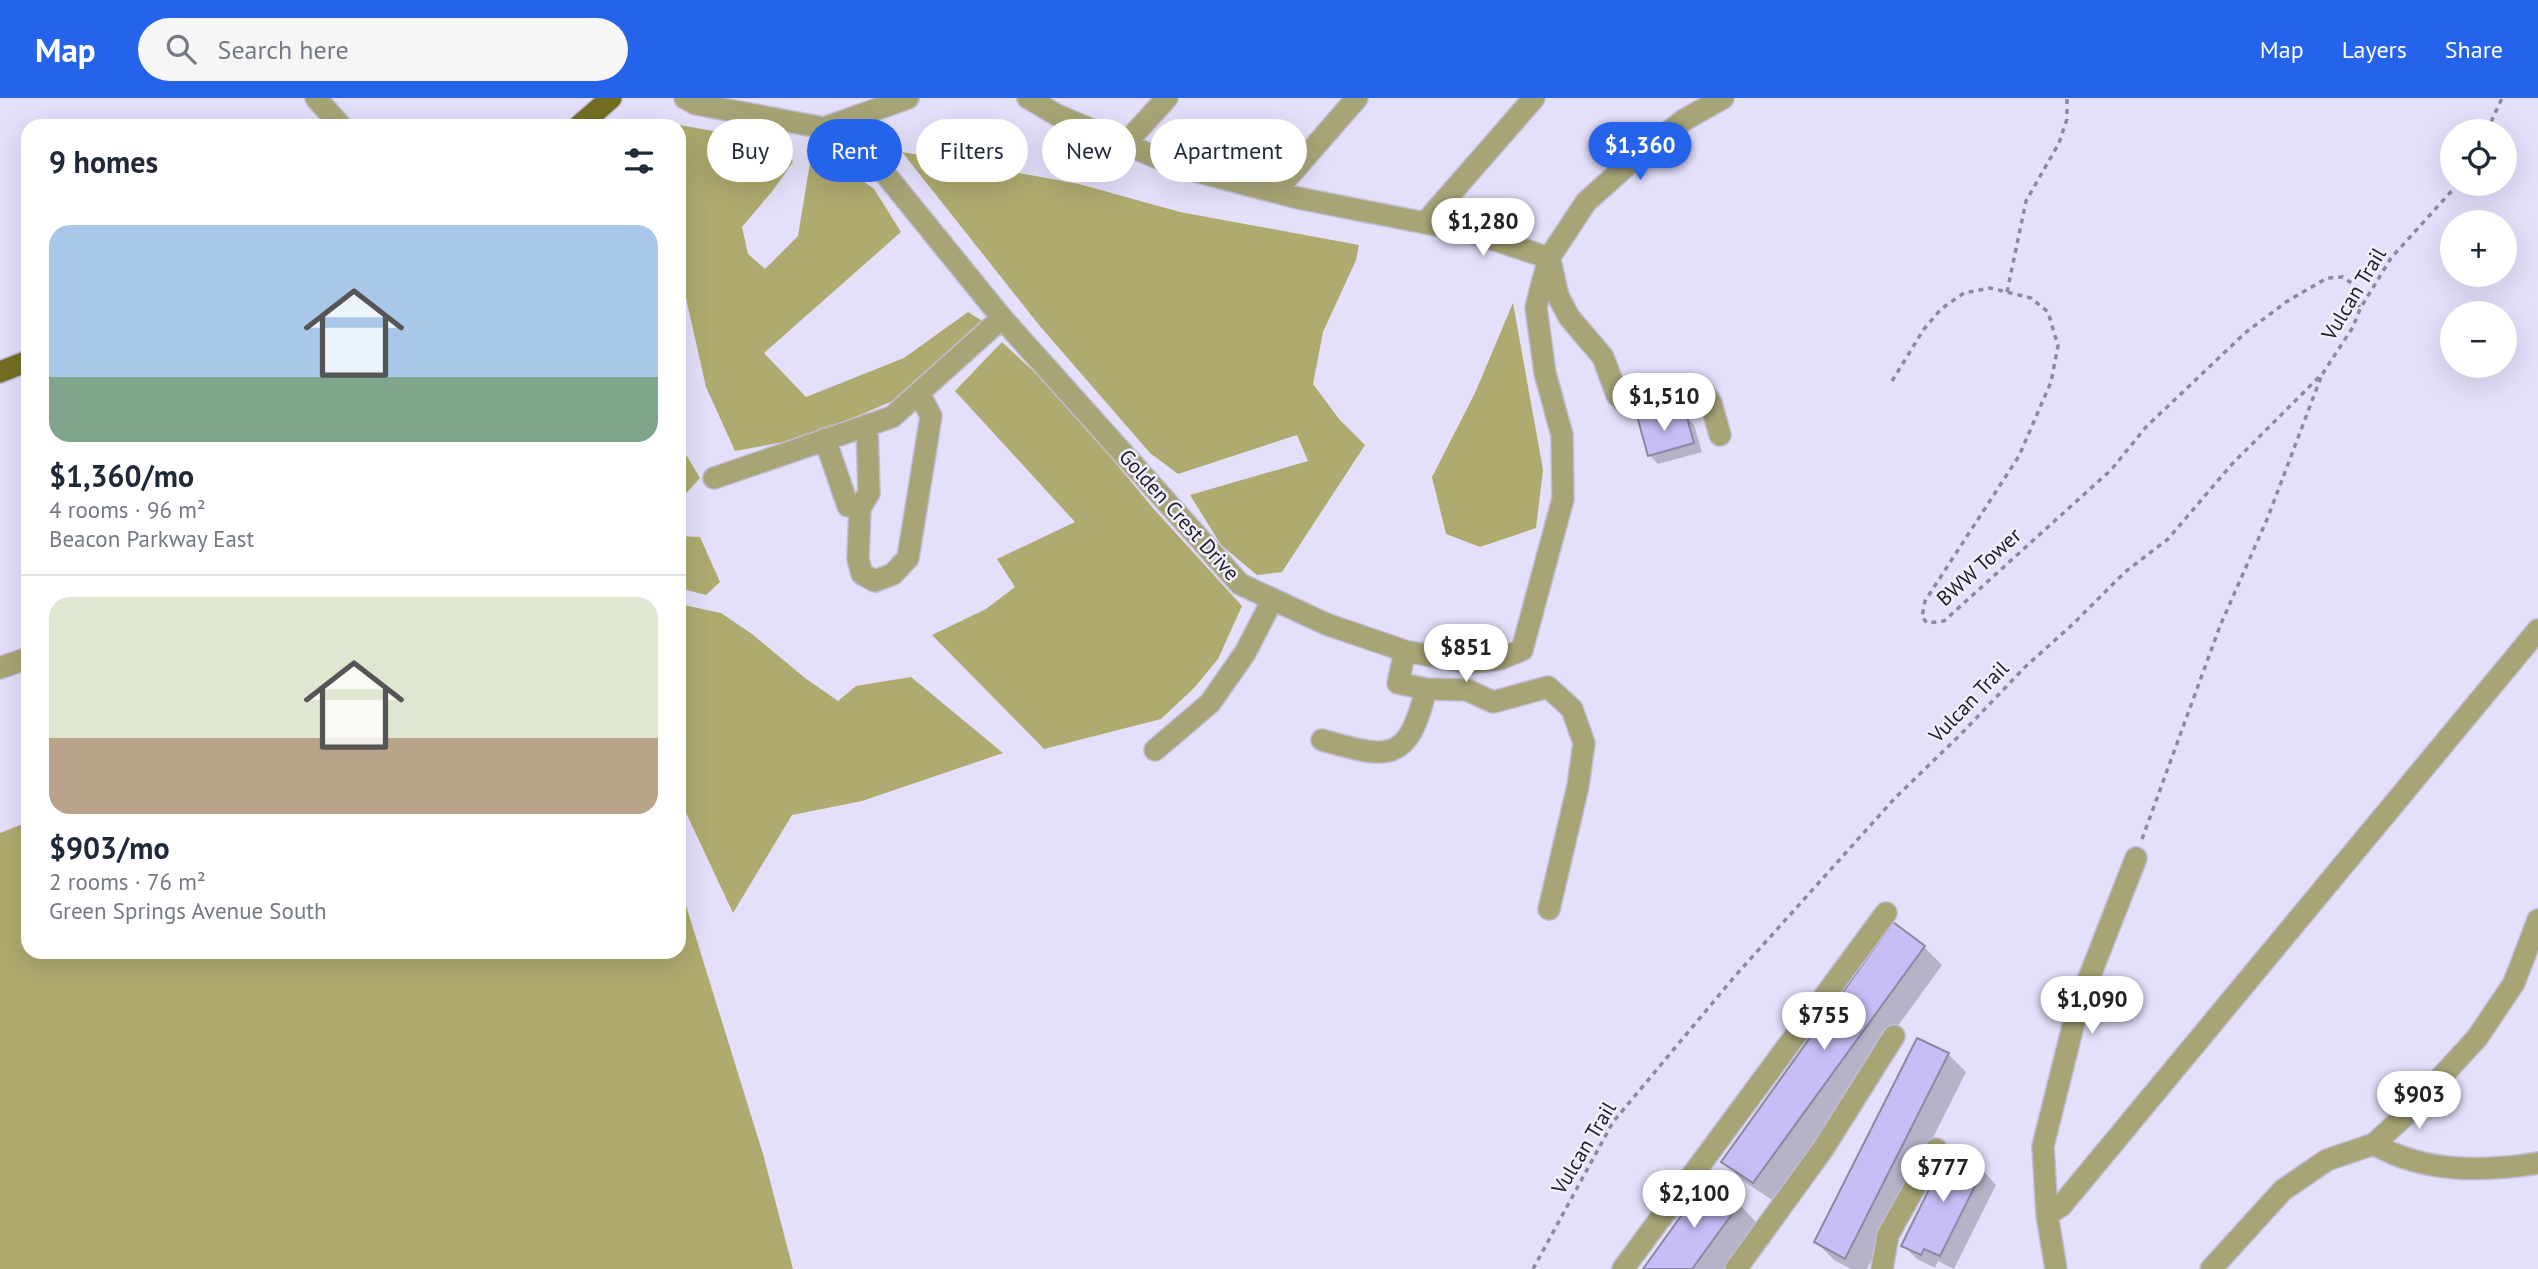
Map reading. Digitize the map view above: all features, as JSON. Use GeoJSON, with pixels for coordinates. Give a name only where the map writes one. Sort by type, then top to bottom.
{"type":"FeatureCollection","features":[{"type":"Feature","properties":{"kind":"main road"},"geometry":{"type":"LineString","coordinates":[[587,119],[611,98]]}},
{"type":"Feature","properties":{"kind":"main road"},"geometry":{"type":"LineString","coordinates":[[0,372],[21,364]]}},
{"type":"Feature","properties":{"kind":"street"},"geometry":{"type":"LineString","coordinates":[[316,98],[335,119]]}},
{"type":"Feature","properties":{"kind":"street","name":"Golden Crest Drive"},"geometry":{"type":"LineString","coordinates":[[685,98],[696,104],[807,125]]}},
{"type":"Feature","properties":{"kind":"street"},"geometry":{"type":"LineString","coordinates":[[849,119],[908,98]]}},
{"type":"Feature","properties":{"kind":"street"},"geometry":{"type":"LineString","coordinates":[[1028,98],[1064,119]]}},
{"type":"Feature","properties":{"kind":"street"},"geometry":{"type":"LineString","coordinates":[[1136,132],[1167,98]]}},
{"type":"Feature","properties":{"kind":"street"},"geometry":{"type":"LineString","coordinates":[[1275,192],[1357,98]]}},
{"type":"Feature","properties":{"kind":"street"},"geometry":{"type":"LineString","coordinates":[[1424,223],[1534,98]]}},
{"type":"Feature","properties":{"kind":"street"},"geometry":{"type":"LineString","coordinates":[[1720,435],[1711,403],[1703,391],[1689,388],[1644,400],[1625,402],[1617,395],[1603,356],[1570,317],[1558,296],[1549,258],[1586,202],[1634,159],[1684,120],[1723,98]]}},
{"type":"Feature","properties":{"kind":"street"},"geometry":{"type":"LineString","coordinates":[[1136,149],[1179,167],[1275,192],[1471,232],[1549,258]]}},
{"type":"Feature","properties":{"kind":"street","name":"Golden Crest Drive"},"geometry":{"type":"LineString","coordinates":[[892,182],[1002,318],[1240,584],[1326,624],[1405,651],[1468,663],[1500,659],[1522,650],[1563,499],[1562,435],[1545,373],[1536,307],[1549,258]]}},
{"type":"Feature","properties":{"kind":"street"},"geometry":{"type":"LineString","coordinates":[[713,478],[892,417],[1002,318]]}},
{"type":"Feature","properties":{"kind":"street"},"geometry":{"type":"LineString","coordinates":[[867,425],[869,493],[860,508],[858,559],[862,575],[875,581],[893,574],[908,558],[931,416],[919,393]]}},
{"type":"Feature","properties":{"kind":"street"},"geometry":{"type":"LineString","coordinates":[[825,439],[848,506],[860,508]]}},
{"type":"Feature","properties":{"kind":"street"},"geometry":{"type":"LineString","coordinates":[[1155,750],[1210,703],[1245,653],[1273,599]]}},
{"type":"Feature","properties":{"kind":"street"},"geometry":{"type":"LineString","coordinates":[[2047,1215],[2061,1206],[2538,630]]}},
{"type":"Feature","properties":{"kind":"street"},"geometry":{"type":"LineString","coordinates":[[1405,651],[1398,683],[1426,689],[1467,690],[1493,702],[1548,687],[1572,709],[1584,743],[1578,786],[1549,909]]}},
{"type":"Feature","properties":{"kind":"street"},"geometry":{"type":"LineString","coordinates":[[0,668],[21,660]]}},
{"type":"Feature","properties":{"kind":"street"},"geometry":{"type":"LineString","coordinates":[[1322,740],[1363,752],[1381,754],[1394,750],[1406,740],[1418,721],[1426,689]]}},
{"type":"Feature","properties":{"kind":"street"},"geometry":{"type":"LineString","coordinates":[[2056,1269],[2047,1215],[2043,1146],[2078,1006],[2136,858]]}},
{"type":"Feature","properties":{"kind":"street"},"geometry":{"type":"LineString","coordinates":[[1623,1269],[1886,913]]}},
{"type":"Feature","properties":{"kind":"street"},"geometry":{"type":"LineString","coordinates":[[2211,1269],[2283,1190],[2327,1160],[2374,1144],[2410,1111],[2477,1038],[2514,983],[2538,919]]}},
{"type":"Feature","properties":{"kind":"street"},"geometry":{"type":"LineString","coordinates":[[1736,1269],[1823,1149],[1894,1036]]}},
{"type":"Feature","properties":{"kind":"street"},"geometry":{"type":"LineString","coordinates":[[2374,1144],[2395,1156],[2437,1167],[2500,1169],[2538,1163]]}},
{"type":"Feature","properties":{"kind":"street"},"geometry":{"type":"LineString","coordinates":[[1882,1269],[1888,1235],[1936,1149]]}},
{"type":"Feature","properties":{"kind":"path"},"geometry":{"type":"LineString","coordinates":[[2007,292],[2025,201],[2059,144],[2067,119],[2067,98]]}},
{"type":"Feature","properties":{"kind":"path"},"geometry":{"type":"LineString","coordinates":[[2492,119],[2502,98]]}},
{"type":"Feature","properties":{"kind":"path","name":"Vulcan Trail"},"geometry":{"type":"LineString","coordinates":[[1533,1269],[1613,1122],[1735,976],[1895,798],[2025,667],[2125,572],[2168,538],[2232,464],[2323,373],[2353,327],[2360,309],[2391,258],[2447,196]]}},
{"type":"Feature","properties":{"kind":"path","name":"BWW Tower"},"geometry":{"type":"LineString","coordinates":[[1892,381],[1924,329],[1941,309],[1964,293],[1990,288],[2031,298],[2048,312],[2058,346],[2051,382],[2019,456],[1925,601],[1922,617],[1927,624],[1944,621],[2111,470],[2146,428],[2245,333],[2286,302],[2327,278],[2343,277],[2357,287],[2360,309]]}},
{"type":"Feature","properties":{"kind":"path"},"geometry":{"type":"LineString","coordinates":[[2136,858],[2220,626],[2268,517],[2323,373]]}},
{"type":"Feature","properties":{"kind":"shaded area"},"geometry":{"type":"Polygon","coordinates":[[[686,126],[707,130],[707,182],[779,182],[742,227],[748,254],[765,269],[798,236],[807,181],[865,182],[874,189],[901,232],[764,353],[806,397],[904,358],[968,312],[984,322],[895,400],[806,438],[735,451],[706,387],[686,298],[686,126]]]}},
{"type":"Feature","properties":{"kind":"shaded area"},"geometry":{"type":"Polygon","coordinates":[[[902,152],[916,155],[916,170],[902,152]]]}},
{"type":"Feature","properties":{"kind":"shaded area"},"geometry":{"type":"Polygon","coordinates":[[[1028,175],[1042,177],[1042,182],[1079,184],[1180,212],[1359,245],[1356,260],[1323,332],[1313,384],[1339,419],[1365,445],[1282,572],[1257,575],[1221,545],[1190,495],[1308,461],[1297,435],[1178,474],[1150,453],[1039,325],[926,182],[1028,182],[1028,175]]]}},
{"type":"Feature","properties":{"kind":"shaded area"},"geometry":{"type":"Polygon","coordinates":[[[1513,303],[1543,470],[1536,528],[1480,547],[1446,534],[1432,477],[1475,393],[1513,303]]]}},
{"type":"Feature","properties":{"kind":"shaded area"},"geometry":{"type":"Polygon","coordinates":[[[1002,342],[1059,395],[1153,508],[1242,606],[1218,659],[1194,688],[1161,719],[1044,749],[932,635],[986,609],[1015,587],[997,559],[1075,522],[955,391],[1002,342]]]}},
{"type":"Feature","properties":{"kind":"shaded area"},"geometry":{"type":"Polygon","coordinates":[[[686,455],[700,478],[686,493],[686,455]]]}},
{"type":"Feature","properties":{"kind":"shaded area"},"geometry":{"type":"Polygon","coordinates":[[[686,536],[700,537],[720,582],[706,595],[686,590],[686,536]]]}},
{"type":"Feature","properties":{"kind":"shaded area"},"geometry":{"type":"Polygon","coordinates":[[[686,606],[721,613],[838,701],[856,686],[911,677],[1003,753],[862,801],[792,815],[733,913],[686,813],[686,606]]]}},
{"type":"Feature","properties":{"kind":"shaded area"},"geometry":{"type":"Polygon","coordinates":[[[21,825],[21,959],[686,959],[686,906],[763,1154],[793,1269],[0,1269],[0,833],[21,825]]]}},
{"type":"Feature","properties":{"kind":"building"},"geometry":{"type":"Polygon","coordinates":[[[1655,410],[1658,421],[1686,414],[1694,443],[1648,456],[1637,416],[1655,410]]]}},
{"type":"Feature","properties":{"kind":"building"},"geometry":{"type":"Polygon","coordinates":[[[1893,922],[1925,946],[1753,1183],[1721,1162],[1893,922]]]}},
{"type":"Feature","properties":{"kind":"building"},"geometry":{"type":"Polygon","coordinates":[[[1917,1038],[1949,1053],[1845,1259],[1814,1242],[1917,1038]]]}},
{"type":"Feature","properties":{"kind":"building"},"geometry":{"type":"Polygon","coordinates":[[[1951,1145],[1971,1155],[1968,1163],[1983,1170],[1940,1256],[1924,1249],[1921,1255],[1901,1246],[1951,1145]]]}},
{"type":"Feature","properties":{"kind":"building"},"geometry":{"type":"Polygon","coordinates":[[[1706,1181],[1740,1203],[1692,1269],[1643,1269],[1706,1181]]]}}]}
